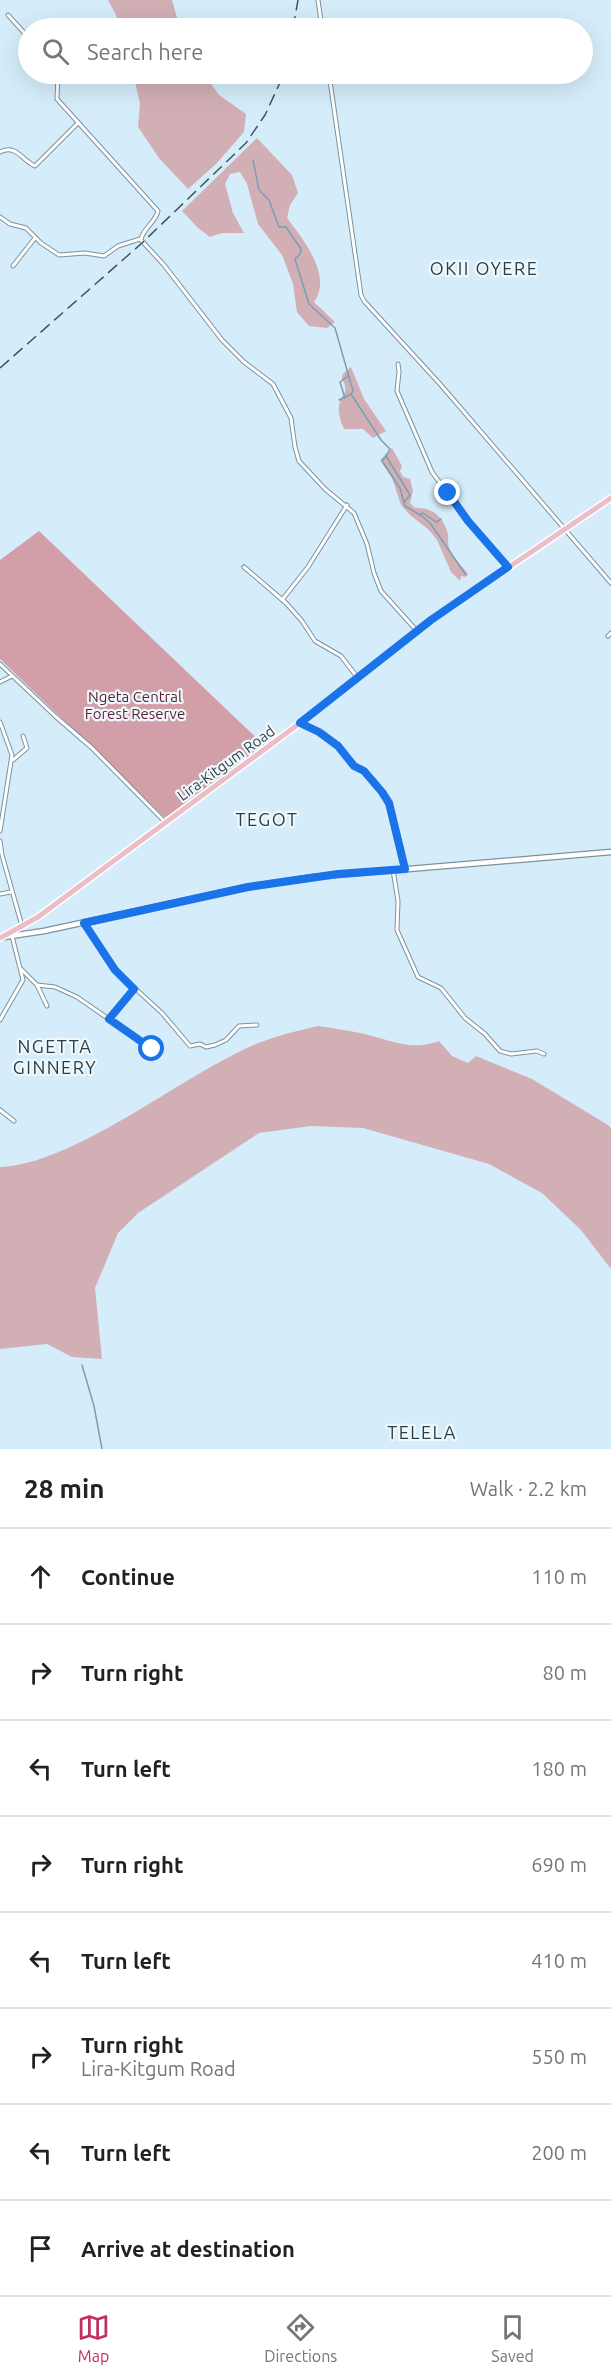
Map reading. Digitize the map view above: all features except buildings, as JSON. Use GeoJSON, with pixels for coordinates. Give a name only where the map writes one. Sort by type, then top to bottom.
{"type":"FeatureCollection","features":[{"type":"Feature","properties":{"kind":"main road","name":"Lira-Kitgum Road"},"geometry":{"type":"LineString","coordinates":[[2,938],[22,928],[166,823],[358,679],[417,631],[611,498]]}},
{"type":"Feature","properties":{"kind":"main road"},"geometry":{"type":"LineString","coordinates":[[2,938],[84,923],[248,887],[338,874],[611,852]]}},
{"type":"Feature","properties":{"kind":"street"},"geometry":{"type":"LineString","coordinates":[[318,0],[321,18]]}},
{"type":"Feature","properties":{"kind":"street"},"geometry":{"type":"LineString","coordinates":[[8,15],[18,26]]}},
{"type":"Feature","properties":{"kind":"street"},"geometry":{"type":"LineString","coordinates":[[0,217],[10,224],[26,228],[35,238],[60,255],[85,253],[104,256],[118,246],[140,239],[157,216],[158,211],[57,99],[58,84]]}},
{"type":"Feature","properties":{"kind":"street"},"geometry":{"type":"LineString","coordinates":[[329,84],[361,295],[611,583]]}},
{"type":"Feature","properties":{"kind":"street"},"geometry":{"type":"LineString","coordinates":[[0,152],[8,148],[13,149],[34,166],[78,123]]}},
{"type":"Feature","properties":{"kind":"street"},"geometry":{"type":"LineString","coordinates":[[13,266],[35,238]]}},
{"type":"Feature","properties":{"kind":"street"},"geometry":{"type":"LineString","coordinates":[[140,239],[222,340],[244,362],[273,384],[291,418],[299,461],[325,489],[347,505],[356,516],[381,591],[417,631]]}},
{"type":"Feature","properties":{"kind":"street"},"geometry":{"type":"LineString","coordinates":[[398,364],[397,391],[432,472],[468,521],[508,567]]}},
{"type":"Feature","properties":{"kind":"street"},"geometry":{"type":"LineString","coordinates":[[282,600],[309,567],[347,505]]}},
{"type":"Feature","properties":{"kind":"street"},"geometry":{"type":"LineString","coordinates":[[244,567],[282,600],[302,621],[314,639],[341,656],[358,679]]}},
{"type":"Feature","properties":{"kind":"street"},"geometry":{"type":"LineString","coordinates":[[0,664],[102,758],[166,823]]}},
{"type":"Feature","properties":{"kind":"street"},"geometry":{"type":"LineString","coordinates":[[0,682],[13,676]]}},
{"type":"Feature","properties":{"kind":"street"},"geometry":{"type":"LineString","coordinates":[[0,722],[12,755],[0,831]]}},
{"type":"Feature","properties":{"kind":"street"},"geometry":{"type":"LineString","coordinates":[[300,723],[319,732],[338,746],[354,766],[364,771],[382,792],[389,803],[405,869]]}},
{"type":"Feature","properties":{"kind":"street"},"geometry":{"type":"LineString","coordinates":[[11,762],[27,748],[23,736]]}},
{"type":"Feature","properties":{"kind":"street"},"geometry":{"type":"LineString","coordinates":[[0,841],[11,892],[22,928]]}},
{"type":"Feature","properties":{"kind":"street"},"geometry":{"type":"LineString","coordinates":[[0,870],[5,867]]}},
{"type":"Feature","properties":{"kind":"street"},"geometry":{"type":"LineString","coordinates":[[393,870],[398,901],[397,930],[418,977],[441,988],[465,1017],[486,1034],[500,1051],[511,1054],[537,1051],[544,1054]]}},
{"type":"Feature","properties":{"kind":"street"},"geometry":{"type":"LineString","coordinates":[[0,894],[11,892]]}},
{"type":"Feature","properties":{"kind":"street"},"geometry":{"type":"LineString","coordinates":[[84,923],[115,970],[162,1013],[190,1046],[215,1045],[226,1040],[239,1026],[257,1025]]}},
{"type":"Feature","properties":{"kind":"street"},"geometry":{"type":"LineString","coordinates":[[0,1020],[23,980],[12,936]]}},
{"type":"Feature","properties":{"kind":"street"},"geometry":{"type":"LineString","coordinates":[[20,967],[37,986],[47,1005]]}},
{"type":"Feature","properties":{"kind":"street"},"geometry":{"type":"LineString","coordinates":[[37,986],[62,989],[77,996],[152,1049],[158,1046]]}},
{"type":"Feature","properties":{"kind":"street"},"geometry":{"type":"LineString","coordinates":[[109,1019],[134,989]]}},
{"type":"Feature","properties":{"kind":"street"},"geometry":{"type":"LineString","coordinates":[[0,1110],[14,1121]]}},
{"type":"Feature","properties":{"kind":"shaded area"},"geometry":{"type":"Polygon","coordinates":[[[108,0],[172,0],[177,18],[117,18],[108,0]]]}},
{"type":"Feature","properties":{"kind":"shaded area"},"geometry":{"type":"Polygon","coordinates":[[[135,84],[211,84],[219,95],[246,114],[244,132],[216,164],[188,189],[159,158],[138,127],[140,103],[135,84]]]}},
{"type":"Feature","properties":{"kind":"shaded area"},"geometry":{"type":"Polygon","coordinates":[[[257,138],[292,175],[298,193],[290,205],[287,218],[314,258],[320,281],[319,292],[314,302],[335,322],[327,328],[309,326],[297,312],[293,284],[282,255],[258,224],[247,184],[240,172],[230,174],[225,184],[233,213],[244,233],[222,233],[210,237],[182,211],[257,138]]]}},
{"type":"Feature","properties":{"kind":"shaded area"},"geometry":{"type":"Polygon","coordinates":[[[351,367],[364,399],[386,431],[373,438],[363,429],[344,429],[340,419],[339,405],[345,392],[342,377],[351,367]]]}},
{"type":"Feature","properties":{"kind":"shaded area"},"geometry":{"type":"Polygon","coordinates":[[[392,448],[402,466],[400,471],[403,477],[410,479],[413,491],[410,503],[415,508],[432,511],[443,522],[448,534],[450,551],[468,574],[465,577],[461,576],[460,581],[451,572],[437,540],[401,505],[392,478],[380,460],[392,448]]]}},
{"type":"Feature","properties":{"kind":"shaded area"},"geometry":{"type":"Polygon","coordinates":[[[318,1026],[409,1045],[439,1041],[452,1056],[468,1063],[476,1056],[532,1079],[608,1125],[611,1128],[611,1269],[581,1230],[542,1193],[489,1164],[363,1128],[311,1126],[259,1133],[138,1213],[118,1233],[95,1288],[102,1359],[72,1357],[47,1344],[0,1349],[0,1167],[27,1163],[70,1147],[115,1124],[224,1059],[273,1038],[318,1026]]]}},
{"type":"Feature","properties":{"kind":"green space","name":"Ngeta Central Forest Reserve"},"geometry":{"type":"Polygon","coordinates":[[[39,531],[264,745],[165,818],[0,659],[0,560],[39,531]]]}},
{"type":"Feature","properties":{"kind":"waterway"},"geometry":{"type":"LineString","coordinates":[[253,160],[259,190],[269,200],[279,227],[286,227],[301,249],[295,259],[309,304],[335,328],[353,391],[351,394],[381,440],[390,449],[386,456],[410,495],[404,502]]}},
{"type":"Feature","properties":{"kind":"waterway"},"geometry":{"type":"LineString","coordinates":[[345,398],[340,382],[348,376]]}},
{"type":"Feature","properties":{"kind":"waterway"},"geometry":{"type":"LineString","coordinates":[[339,400],[351,394]]}},
{"type":"Feature","properties":{"kind":"waterway"},"geometry":{"type":"LineString","coordinates":[[386,456],[382,461],[400,488],[405,506],[430,523],[466,575]]}},
{"type":"Feature","properties":{"kind":"waterway"},"geometry":{"type":"LineString","coordinates":[[420,514],[423,513],[436,522],[441,519]]}},
{"type":"Feature","properties":{"kind":"waterway"},"geometry":{"type":"LineString","coordinates":[[82,1365],[94,1406],[102,1449]]}},
{"type":"Feature","properties":{"kind":"railway"},"geometry":{"type":"LineString","coordinates":[[295,18],[298,0]]}},
{"type":"Feature","properties":{"kind":"railway"},"geometry":{"type":"LineString","coordinates":[[0,368],[142,243],[246,143],[265,115],[279,84]]}},
{"type":"Feature","properties":{"kind":"district","name":"OKII OYERE"},"geometry":{"type":"Point","coordinates":[484,268]}},
{"type":"Feature","properties":{"kind":"district","name":"TEGOT"},"geometry":{"type":"Point","coordinates":[267,819]}},
{"type":"Feature","properties":{"kind":"district","name":"NGETTA GINNERY"},"geometry":{"type":"Point","coordinates":[55,1056]}},
{"type":"Feature","properties":{"kind":"district","name":"TELELA"},"geometry":{"type":"Point","coordinates":[422,1432]}},
{"type":"Feature","properties":{"kind":"route"},"geometry":{"type":"LineString","coordinates":[[152,1049],[109,1019],[134,989],[115,970],[84,923],[248,887],[338,874],[405,869],[389,803],[382,792],[364,771],[354,766],[338,746],[319,732],[300,723],[431,620],[508,567],[468,521],[448,493]]}}]}
